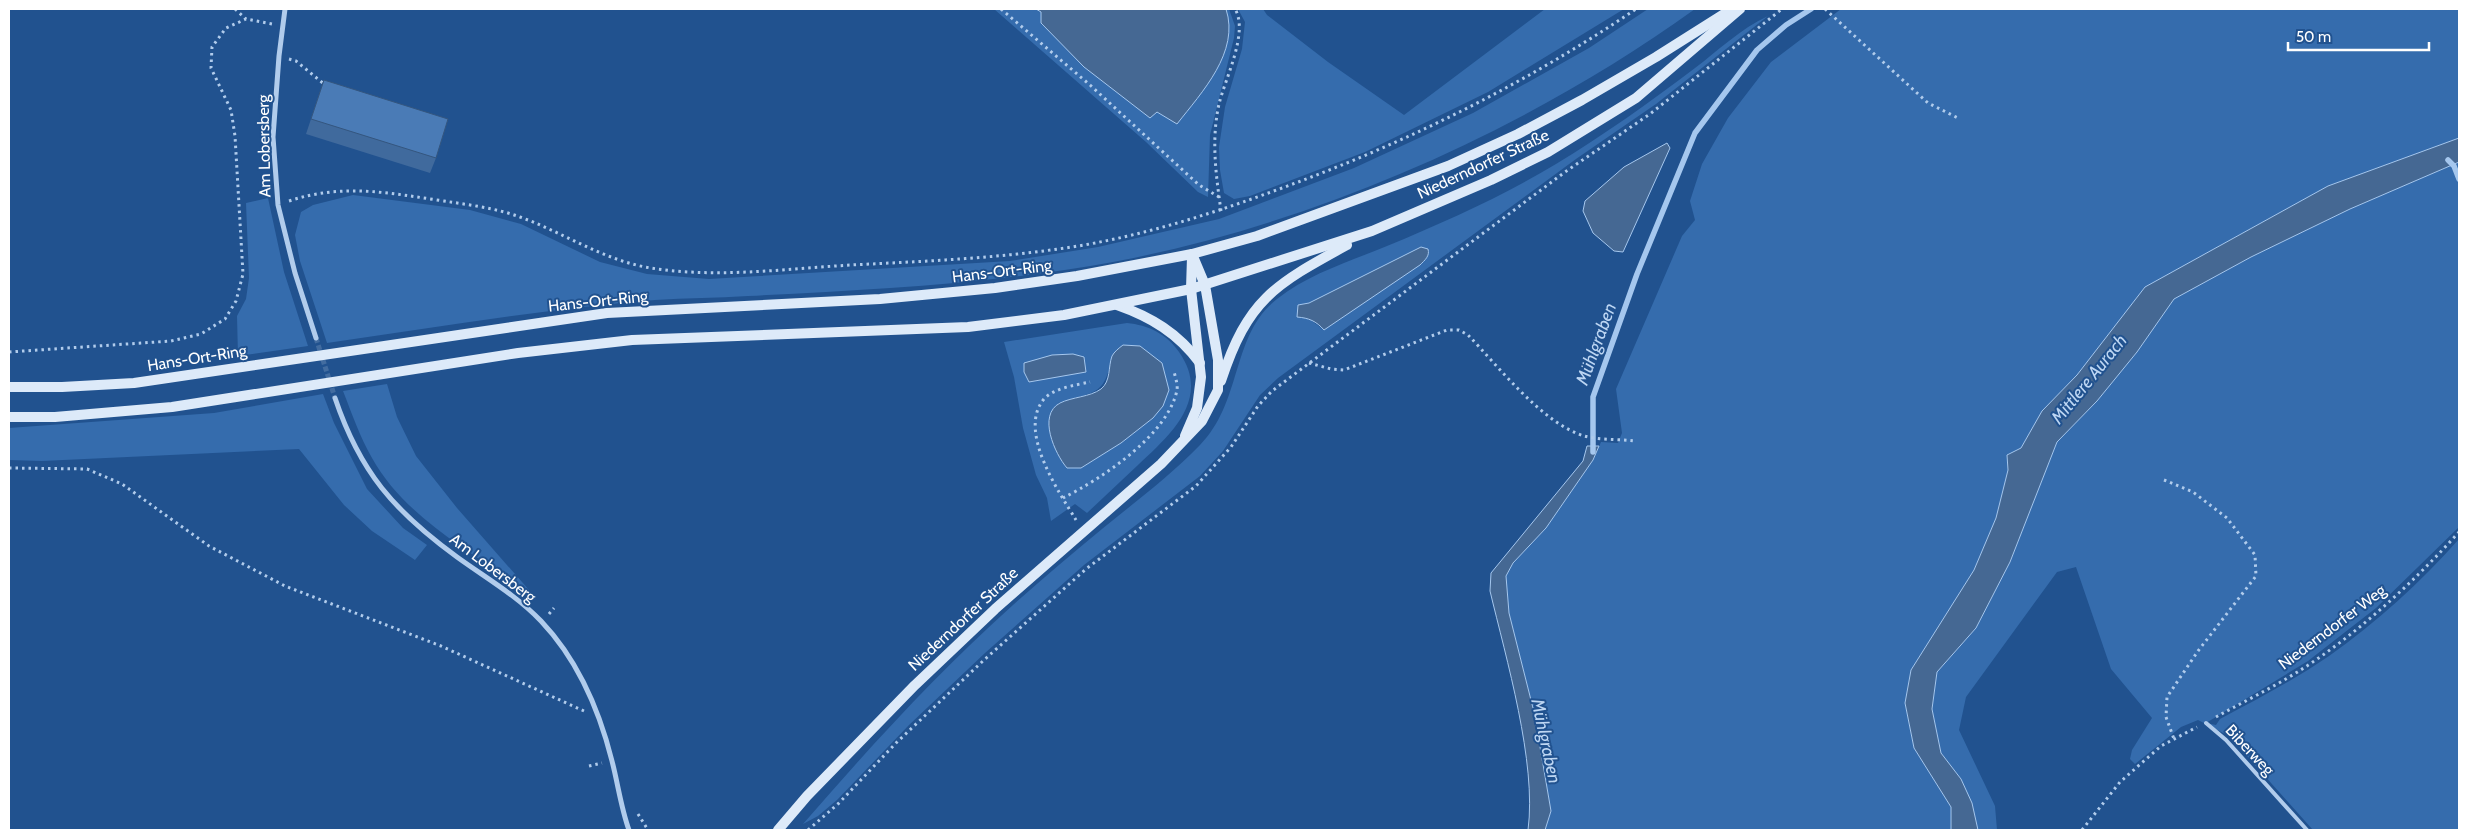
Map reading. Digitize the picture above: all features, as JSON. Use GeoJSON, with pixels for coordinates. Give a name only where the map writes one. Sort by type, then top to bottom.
{"type":"FeatureCollection","features":[{"type":"Feature","properties":{"kind":"main road","name":"Niederndorfer Straße"},"geometry":{"type":"LineString","coordinates":[[1192,254],[1257,236],[1466,158],[1582,100],[1656,57],[1732,9]]}},
{"type":"Feature","properties":{"kind":"main road","name":"Niederndorfer Straße"},"geometry":{"type":"LineString","coordinates":[[1206,285],[1372,232],[1525,164],[1603,120],[1636,98],[1740,9]]}},
{"type":"Feature","properties":{"kind":"main road"},"geometry":{"type":"LineString","coordinates":[[1218,390],[1238,335],[1250,315],[1265,297],[1309,266],[1372,232]]}},
{"type":"Feature","properties":{"kind":"main road","name":"Niederndorfer Straße"},"geometry":{"type":"LineString","coordinates":[[778,830],[820,783],[915,685],[995,609],[1181,444],[1202,421],[1218,390],[1218,360],[1206,285],[1192,254]]}},
{"type":"Feature","properties":{"kind":"main road","name":"Niederndorfer Straße"},"geometry":{"type":"LineString","coordinates":[[1181,444],[1196,408],[1200,392],[1200,364],[1191,289],[1192,254]]}},
{"type":"Feature","properties":{"kind":"main road","name":"Hans-Ort-Ring"},"geometry":{"type":"LineString","coordinates":[[9,387],[62,387],[134,383],[607,313],[880,299],[995,288],[1077,276],[1192,254]]}},
{"type":"Feature","properties":{"kind":"main road"},"geometry":{"type":"LineString","coordinates":[[9,417],[55,417],[172,406],[518,353],[632,340],[968,327],[1064,315],[1206,285]]}},
{"type":"Feature","properties":{"kind":"main road"},"geometry":{"type":"LineString","coordinates":[[1116,305],[1139,313],[1170,331],[1190,349],[1200,364]]}},
{"type":"Feature","properties":{"kind":"street","name":"Am Lobersberg"},"geometry":{"type":"LineString","coordinates":[[285,9],[279,56],[274,137],[278,205],[295,273],[316,338]]}},
{"type":"Feature","properties":{"kind":"street","name":"Am Lobersberg"},"geometry":{"type":"LineString","coordinates":[[335,398],[347,433],[365,467],[385,494],[414,523],[457,557],[509,592],[541,621],[563,648],[587,686],[600,719],[629,830]]}},
{"type":"Feature","properties":{"kind":"lane","name":"Biberweg"},"geometry":{"type":"LineString","coordinates":[[2206,723],[2226,740],[2307,830]]}},
{"type":"Feature","properties":{"kind":"path"},"geometry":{"type":"LineString","coordinates":[[235,9],[246,19],[282,26]]}},
{"type":"Feature","properties":{"kind":"path"},"geometry":{"type":"LineString","coordinates":[[1001,9],[1090,85],[1198,185],[1219,197]]}},
{"type":"Feature","properties":{"kind":"path"},"geometry":{"type":"LineString","coordinates":[[1222,211],[1214,148],[1219,105],[1236,47],[1240,26],[1235,9]]}},
{"type":"Feature","properties":{"kind":"path"},"geometry":{"type":"LineString","coordinates":[[278,205],[302,197],[342,190],[381,192],[476,206],[515,215],[551,229],[603,255],[643,266],[677,271],[722,272],[938,261],[1032,253],[1088,244],[1168,226],[1222,211],[1349,164],[1472,108],[1602,32],[1636,9]]}},
{"type":"Feature","properties":{"kind":"path"},"geometry":{"type":"LineString","coordinates":[[808,830],[839,803],[896,743],[984,660],[1078,576],[1196,486],[1231,447],[1258,406],[1267,396],[1565,172],[1650,114],[1782,9]]}},
{"type":"Feature","properties":{"kind":"path"},"geometry":{"type":"LineString","coordinates":[[1825,9],[1928,103],[1958,118]]}},
{"type":"Feature","properties":{"kind":"path"},"geometry":{"type":"LineString","coordinates":[[9,352],[171,341],[201,334],[225,319],[236,301],[243,274],[235,136],[231,110],[211,68],[212,47],[226,28],[246,19]]}},
{"type":"Feature","properties":{"kind":"path"},"geometry":{"type":"LineString","coordinates":[[279,56],[296,61],[331,88]]}},
{"type":"Feature","properties":{"kind":"path"},"geometry":{"type":"LineString","coordinates":[[1309,363],[1331,369],[1344,370],[1447,330],[1459,330],[1468,335],[1539,408],[1566,429],[1586,436],[1634,441]]}},
{"type":"Feature","properties":{"kind":"path"},"geometry":{"type":"LineString","coordinates":[[1062,498],[1107,472],[1138,447],[1164,418],[1173,404],[1177,388],[1174,371]]}},
{"type":"Feature","properties":{"kind":"path"},"geometry":{"type":"LineString","coordinates":[[1083,531],[1062,498],[1036,440],[1037,412],[1044,399],[1052,394],[1090,382]]}},
{"type":"Feature","properties":{"kind":"path"},"geometry":{"type":"LineString","coordinates":[[9,468],[87,469],[122,484],[209,546],[285,586],[441,646],[600,719]]}},
{"type":"Feature","properties":{"kind":"path"},"geometry":{"type":"LineString","coordinates":[[2164,480],[2193,492],[2227,518],[2255,555],[2256,576],[2198,651],[2167,697],[2166,716],[2174,740]]}},
{"type":"Feature","properties":{"kind":"path","name":"Niederndorfer Weg"},"geometry":{"type":"LineString","coordinates":[[2206,723],[2300,671],[2358,627],[2433,561],[2459,532]]}},
{"type":"Feature","properties":{"kind":"path","name":"Biberweg"},"geometry":{"type":"LineString","coordinates":[[2082,830],[2120,782],[2161,746],[2206,723]]}},
{"type":"Feature","properties":{"kind":"shaded area"},"geometry":{"type":"Polygon","coordinates":[[[994,9],[1036,9],[1041,12],[1041,24],[1151,117],[1226,9],[1229,9],[1235,26],[1234,38],[1210,135],[1208,197],[1198,192],[1146,142],[994,9]]]}},
{"type":"Feature","properties":{"kind":"shaded area"},"geometry":{"type":"Polygon","coordinates":[[[1238,9],[1263,9],[1267,15],[1328,62],[1404,115],[1545,9],[1624,9],[1488,92],[1365,152],[1250,196],[1234,199],[1224,193],[1219,147],[1225,107],[1242,49],[1245,22],[1238,9]]]}},
{"type":"Feature","properties":{"kind":"shaded area"},"geometry":{"type":"Polygon","coordinates":[[[1648,9],[1695,9],[1630,53],[1562,94],[1491,132],[1418,166],[1343,197],[1267,223],[1190,245],[1068,270],[931,285],[655,300],[573,308],[327,343],[300,261],[295,235],[301,212],[313,205],[353,195],[470,210],[521,224],[600,262],[647,274],[709,279],[1010,261],[1098,247],[1219,219],[1354,168],[1473,113],[1589,48],[1648,9]]]}},
{"type":"Feature","properties":{"kind":"shaded area"},"geometry":{"type":"Polygon","coordinates":[[[1841,9],[2459,9],[2459,138],[2328,186],[2145,287],[2077,375],[2042,411],[2021,448],[2007,455],[2008,470],[1996,518],[1974,570],[1911,670],[1905,703],[1914,748],[1951,807],[1951,830],[1545,830],[1551,811],[1534,712],[1509,613],[1505,576],[1513,563],[1546,528],[1593,460],[1601,442],[1618,443],[1622,433],[1616,389],[1682,236],[1695,220],[1690,201],[1702,164],[1728,118],[1771,62],[1841,9]]]}},
{"type":"Feature","properties":{"kind":"shaded area"},"geometry":{"type":"Polygon","coordinates":[[[1768,16],[1656,104],[1576,159],[1278,378],[1260,395],[1223,451],[1200,476],[1084,565],[985,653],[909,725],[837,800],[818,816],[803,824],[904,711],[957,657],[1024,595],[1165,478],[1200,445],[1214,428],[1224,409],[1252,330],[1262,314],[1277,299],[1316,275],[1452,218],[1536,176],[1627,118],[1739,33],[1768,16]],[[1421,247],[1309,303],[1298,305],[1308,318],[1324,330],[1421,247]]]}},
{"type":"Feature","properties":{"kind":"shaded area"},"geometry":{"type":"Polygon","coordinates":[[[2459,162],[2459,527],[2376,608],[2308,661],[2206,723],[2216,725],[2220,719],[2302,673],[2347,643],[2397,601],[2459,539],[2459,830],[2313,830],[2229,736],[2198,720],[2181,727],[2135,764],[2130,759],[2132,750],[2152,718],[2111,669],[2076,567],[2057,572],[1966,697],[1959,730],[1995,806],[1997,830],[1978,830],[1961,779],[1941,753],[1932,709],[1937,672],[1976,628],[2010,562],[2057,442],[2097,401],[2137,352],[2174,299],[2251,257],[2350,209],[2459,162]]]}},
{"type":"Feature","properties":{"kind":"shaded area"},"geometry":{"type":"Polygon","coordinates":[[[268,198],[284,272],[308,346],[238,356],[237,316],[246,299],[249,278],[246,203],[268,198]]]}},
{"type":"Feature","properties":{"kind":"shaded area"},"geometry":{"type":"Polygon","coordinates":[[[1127,323],[1150,328],[1163,335],[1179,352],[1188,369],[1191,385],[1189,400],[1183,415],[1163,441],[1087,513],[1075,504],[1051,521],[1047,498],[1036,475],[1023,428],[1014,377],[1004,342],[1127,323]],[[1112,355],[1106,379],[1102,385],[1090,394],[1058,403],[1081,468],[1121,443],[1153,418],[1112,355]]]}},
{"type":"Feature","properties":{"kind":"shaded area"},"geometry":{"type":"Polygon","coordinates":[[[387,384],[397,417],[416,456],[457,508],[536,598],[446,536],[405,501],[387,480],[364,442],[343,391],[387,384]]]}},
{"type":"Feature","properties":{"kind":"shaded area"},"geometry":{"type":"Polygon","coordinates":[[[323,394],[334,423],[367,489],[403,528],[427,545],[415,560],[372,531],[344,505],[299,449],[42,461],[9,460],[9,428],[214,413],[323,394]]]}},
{"type":"Feature","properties":{"kind":"water"},"geometry":{"type":"Polygon","coordinates":[[[1036,9],[1226,9],[1229,25],[1228,41],[1216,71],[1177,124],[1157,112],[1150,118],[1084,67],[1041,23],[1041,12],[1036,9]]]}},
{"type":"Feature","properties":{"kind":"water","name":"Mittlere Aurach"},"geometry":{"type":"Polygon","coordinates":[[[2459,138],[2459,162],[2350,209],[2251,257],[2174,299],[2137,352],[2097,401],[2057,442],[2010,562],[1976,628],[1937,672],[1932,709],[1941,753],[1961,779],[1972,803],[1978,830],[1951,830],[1951,807],[1914,748],[1905,703],[1911,670],[1974,570],[1996,518],[2008,470],[2007,455],[2021,448],[2042,411],[2077,375],[2145,287],[2328,186],[2459,138]]]}},
{"type":"Feature","properties":{"kind":"water"},"geometry":{"type":"Polygon","coordinates":[[[1667,143],[1670,148],[1623,252],[1614,251],[1593,233],[1583,211],[1585,201],[1624,167],[1667,143]]]}},
{"type":"Feature","properties":{"kind":"water"},"geometry":{"type":"Polygon","coordinates":[[[1421,247],[1428,249],[1428,254],[1427,258],[1420,265],[1324,330],[1312,321],[1297,317],[1298,305],[1309,303],[1421,247]]]}},
{"type":"Feature","properties":{"kind":"water"},"geometry":{"type":"Polygon","coordinates":[[[1123,345],[1140,346],[1162,363],[1169,390],[1163,406],[1153,418],[1121,443],[1081,468],[1067,468],[1062,462],[1050,435],[1050,416],[1053,409],[1060,403],[1092,394],[1101,389],[1108,378],[1112,356],[1123,345]]]}},
{"type":"Feature","properties":{"kind":"water"},"geometry":{"type":"Polygon","coordinates":[[[1073,354],[1084,357],[1086,372],[1029,382],[1024,372],[1024,363],[1052,355],[1073,354]]]}},
{"type":"Feature","properties":{"kind":"water"},"geometry":{"type":"Polygon","coordinates":[[[1587,446],[1599,446],[1593,460],[1546,528],[1513,563],[1506,576],[1509,613],[1534,712],[1551,811],[1545,830],[1528,830],[1530,803],[1524,743],[1511,678],[1490,591],[1491,573],[1583,461],[1587,446]]]}},
{"type":"Feature","properties":{"kind":"building"},"geometry":{"type":"Polygon","coordinates":[[[324,80],[448,119],[436,158],[311,119],[324,80]]]}},
{"type":"Feature","properties":{"kind":"waterway","name":"Mühlgraben"},"geometry":{"type":"LineString","coordinates":[[1593,452],[1593,397],[1637,274],[1695,133],[1757,50],[1786,25],[1811,9]]}},
{"type":"Feature","properties":{"kind":"waterway"},"geometry":{"type":"LineString","coordinates":[[2448,160],[2454,166],[2459,179]]}},
{"type":"Feature","properties":{"kind":"tunnel"},"geometry":{"type":"LineString","coordinates":[[316,338],[335,398]]}}]}
